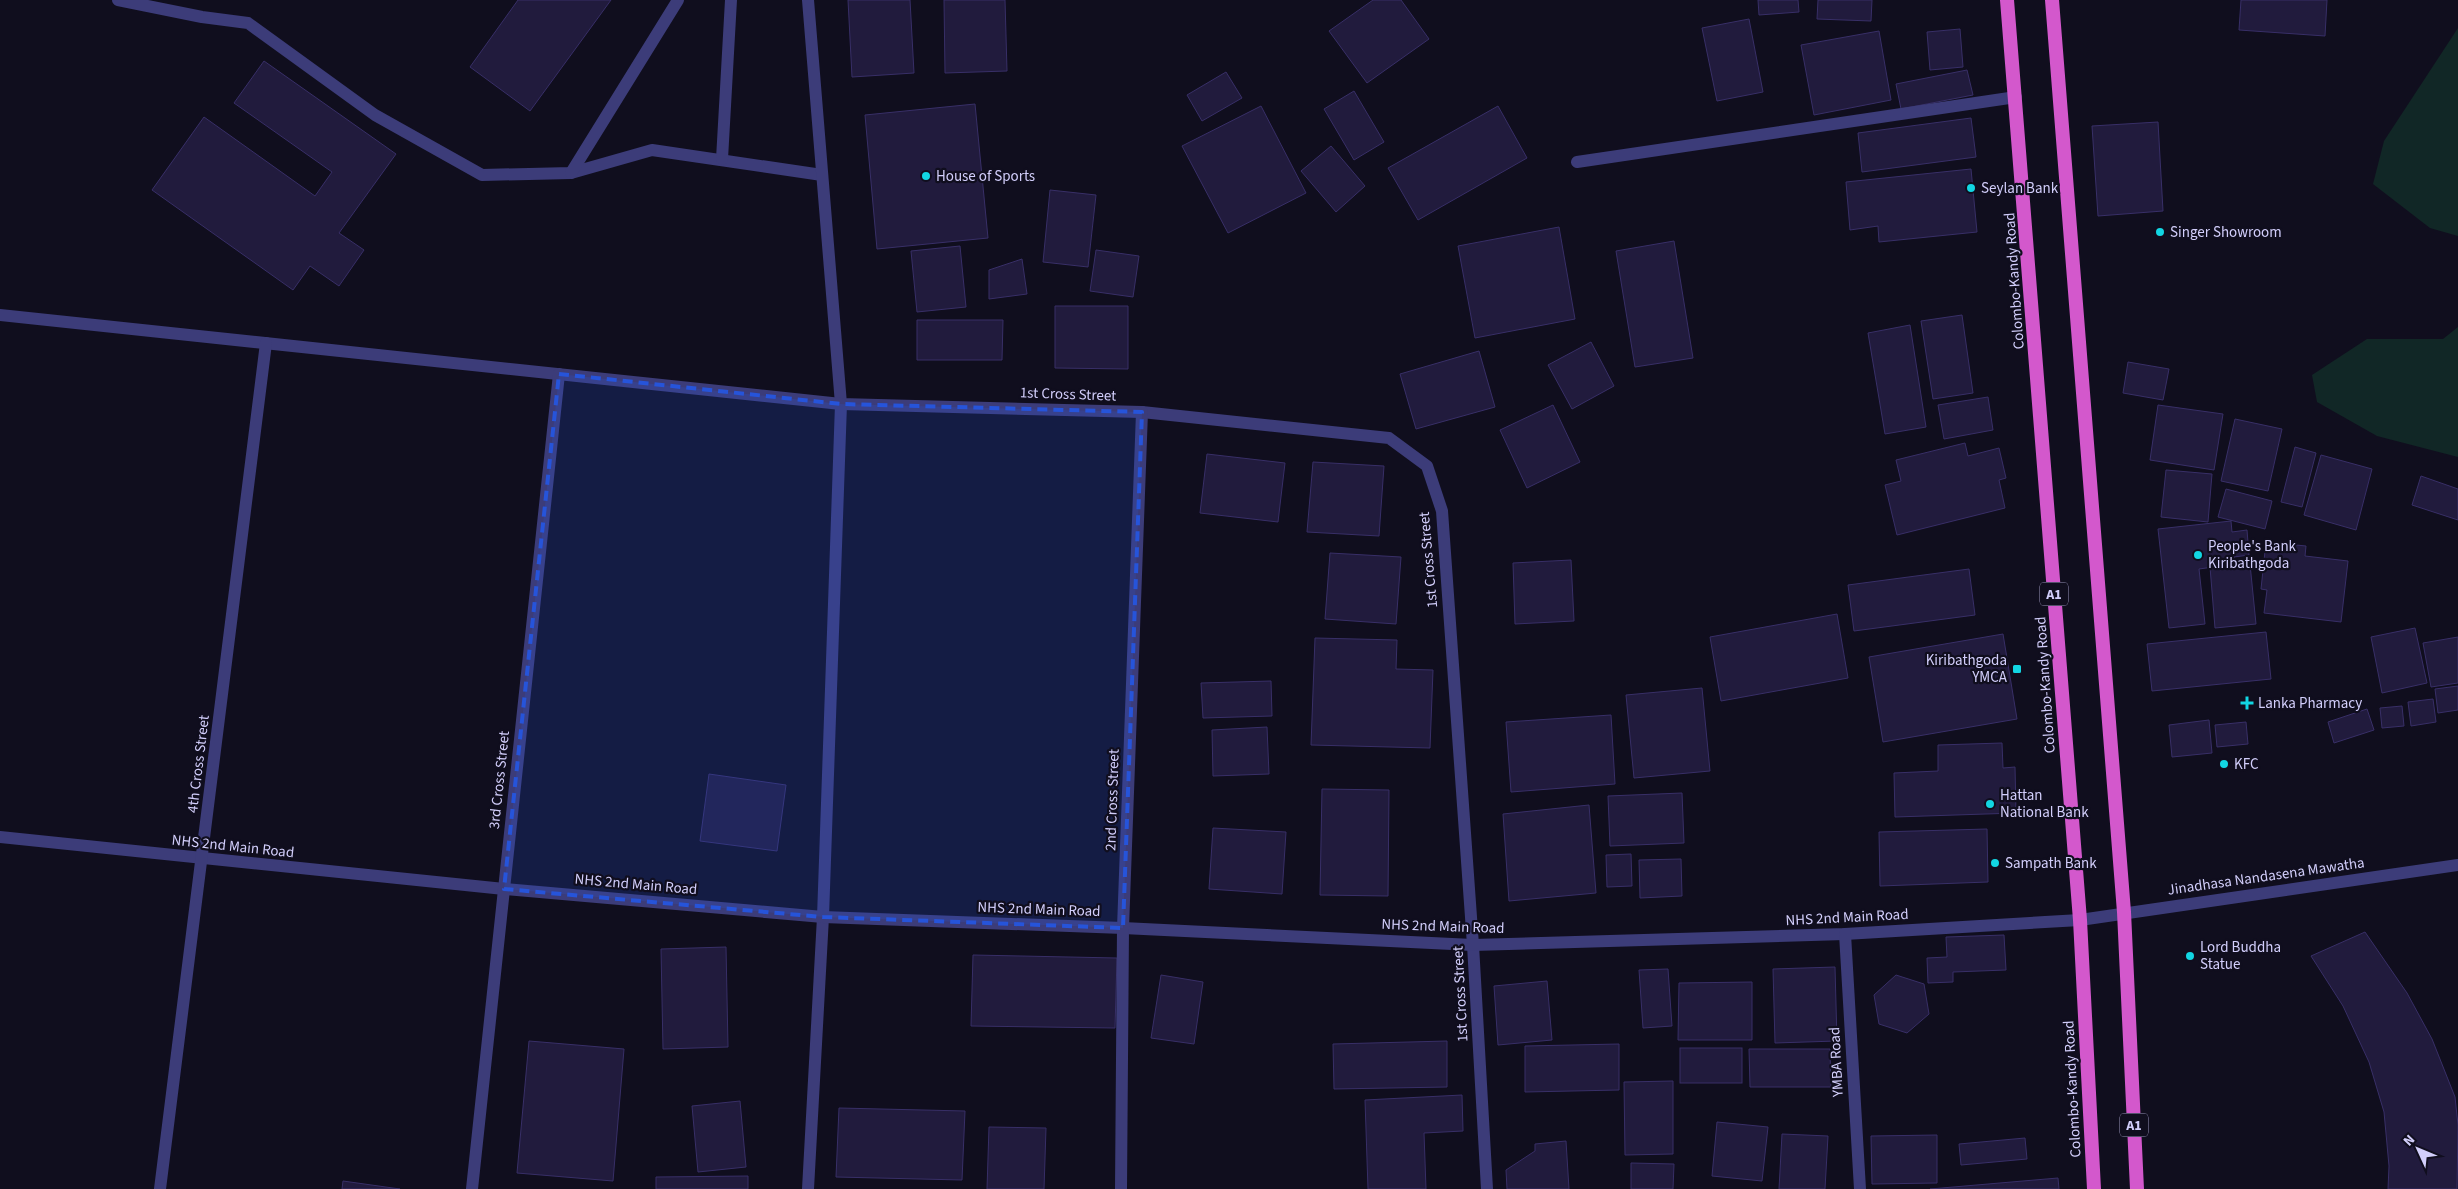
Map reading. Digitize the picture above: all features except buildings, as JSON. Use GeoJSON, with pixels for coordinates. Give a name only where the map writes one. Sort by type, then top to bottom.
{"type":"FeatureCollection","features":[{"type":"Feature","properties":{"kind":"highway","name":"Colombo-Kandy Road"},"geometry":{"type":"LineString","coordinates":[[2007,0],[2080,920],[2094,1189]]}},
{"type":"Feature","properties":{"kind":"highway","name":"A1"},"geometry":{"type":"LineString","coordinates":[[2052,0],[2124,912],[2137,1189]]}},
{"type":"Feature","properties":{"kind":"street"},"geometry":{"type":"LineString","coordinates":[[118,0],[202,17],[248,23],[375,115],[482,175],[571,173],[652,150],[822,175]]}},
{"type":"Feature","properties":{"kind":"street"},"geometry":{"type":"LineString","coordinates":[[571,173],[678,0]]}},
{"type":"Feature","properties":{"kind":"street"},"geometry":{"type":"LineString","coordinates":[[722,159],[731,0]]}},
{"type":"Feature","properties":{"kind":"street"},"geometry":{"type":"LineString","coordinates":[[808,0],[841,404],[822,917],[808,1189]]}},
{"type":"Feature","properties":{"kind":"street"},"geometry":{"type":"LineString","coordinates":[[1577,162],[2016,97]]}},
{"type":"Feature","properties":{"kind":"street","name":"1st Cross Street"},"geometry":{"type":"LineString","coordinates":[[0,315],[841,404],[1142,412],[1389,438],[1427,466],[1442,511],[1473,945],[1487,1189]]}},
{"type":"Feature","properties":{"kind":"street","name":"4th Cross Street"},"geometry":{"type":"LineString","coordinates":[[160,1189],[266,343]]}},
{"type":"Feature","properties":{"kind":"street","name":"3rd Cross Street"},"geometry":{"type":"LineString","coordinates":[[472,1189],[559,374]]}},
{"type":"Feature","properties":{"kind":"street","name":"2nd Cross Street"},"geometry":{"type":"LineString","coordinates":[[1121,1189],[1123,928],[1142,412]]}},
{"type":"Feature","properties":{"kind":"street","name":"NHS 2nd Main Road"},"geometry":{"type":"LineString","coordinates":[[0,837],[202,860],[822,917],[1123,928],[1473,945],[1845,934],[2080,920]]}},
{"type":"Feature","properties":{"kind":"street","name":"Jinadhasa Nandasena Mawatha"},"geometry":{"type":"LineString","coordinates":[[2080,920],[2124,912],[2458,866]]}},
{"type":"Feature","properties":{"kind":"street","name":"YMBA Road"},"geometry":{"type":"LineString","coordinates":[[1845,934],[1860,1189]]}},
{"type":"Feature","properties":{"kind":"highlighted area"},"geometry":{"type":"Polygon","coordinates":[[[559,374],[841,404],[1142,412],[1123,928],[823,917],[504,889],[559,374]]]}},
{"type":"Feature","properties":{"kind":"green space"},"geometry":{"type":"Polygon","coordinates":[[[2458,28],[2458,236],[2430,228],[2373,184],[2384,141],[2458,28]]]}},
{"type":"Feature","properties":{"kind":"green space"},"geometry":{"type":"Polygon","coordinates":[[[2458,327],[2458,457],[2377,436],[2317,402],[2312,375],[2367,339],[2443,339],[2458,327]]]}},
{"type":"Feature","properties":{"kind":"place","name":"House of Sports"},"geometry":{"type":"Point","coordinates":[926,176]}},
{"type":"Feature","properties":{"kind":"place","name":"Seylan Bank"},"geometry":{"type":"Point","coordinates":[1971,188]}},
{"type":"Feature","properties":{"kind":"place","name":"Singer Showroom"},"geometry":{"type":"Point","coordinates":[2160,232]}},
{"type":"Feature","properties":{"kind":"place","name":"People's Bank Kiribathgoda"},"geometry":{"type":"Point","coordinates":[2198,555]}},
{"type":"Feature","properties":{"kind":"place","name":"Kiribathgoda YMCA"},"geometry":{"type":"Point","coordinates":[2017,669]}},
{"type":"Feature","properties":{"kind":"place","name":"Lanka Pharmacy"},"geometry":{"type":"Point","coordinates":[2247,703]}},
{"type":"Feature","properties":{"kind":"place","name":"KFC"},"geometry":{"type":"Point","coordinates":[2224,764]}},
{"type":"Feature","properties":{"kind":"place","name":"Hattan National Bank"},"geometry":{"type":"Point","coordinates":[1990,804]}},
{"type":"Feature","properties":{"kind":"place","name":"Sampath Bank"},"geometry":{"type":"Point","coordinates":[1995,863]}},
{"type":"Feature","properties":{"kind":"place","name":"Lord Buddha Statue"},"geometry":{"type":"Point","coordinates":[2190,956]}}]}
